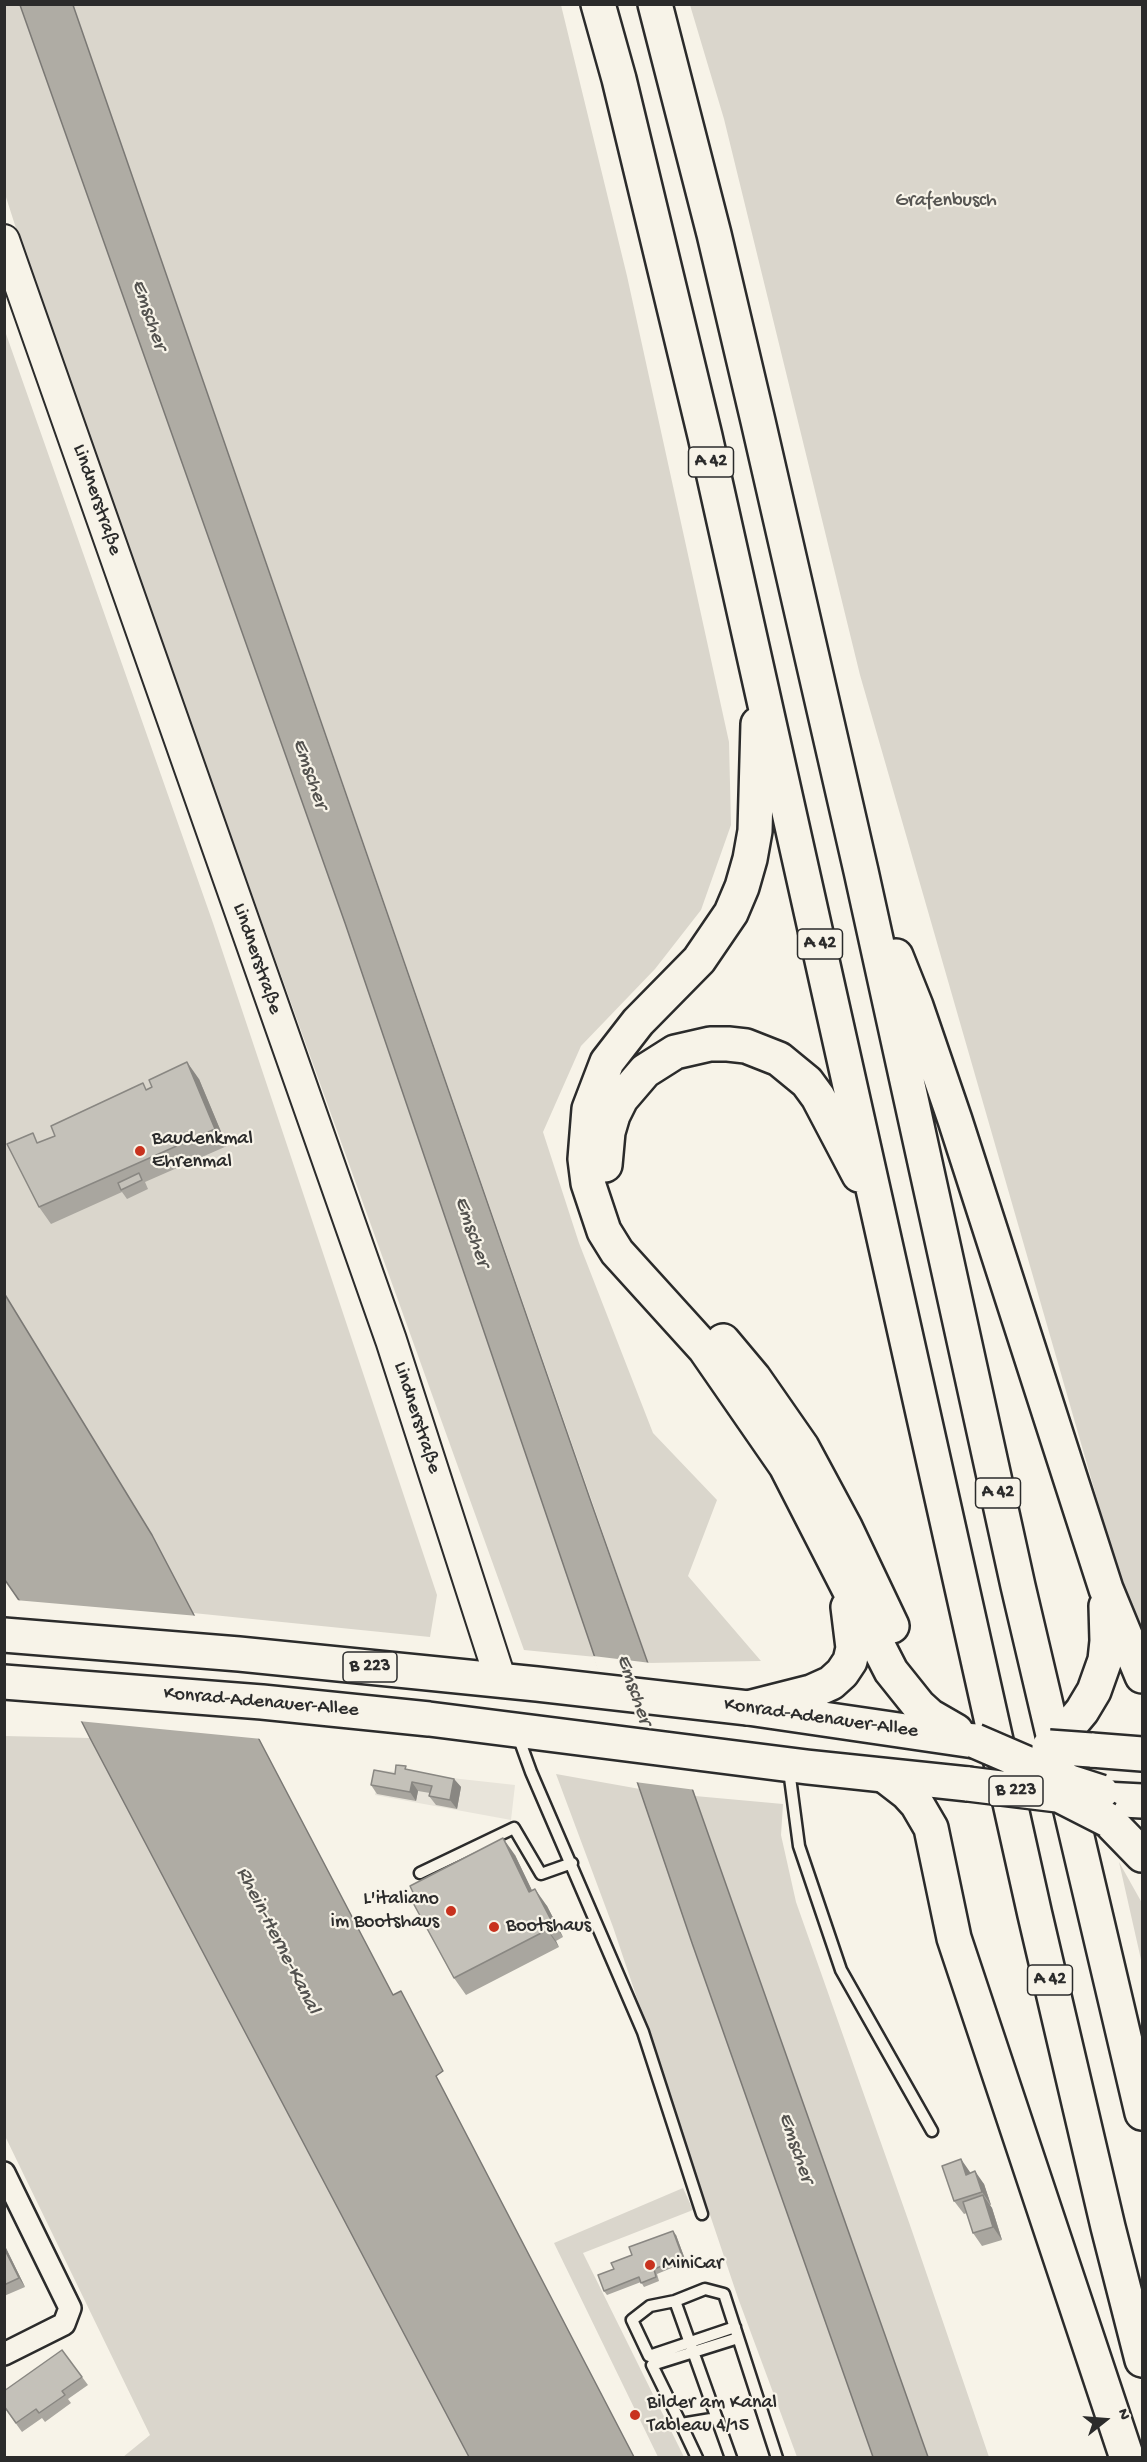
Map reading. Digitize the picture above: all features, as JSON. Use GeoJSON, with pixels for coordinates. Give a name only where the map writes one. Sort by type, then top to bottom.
{"type":"FeatureCollection","features":[{"type":"Feature","properties":{"kind":"main road","name":"A 42"},"geometry":{"type":"LineString","coordinates":[[598,4],[660,247],[759,677],[1038,1927],[1108,2227],[1143,2361]]}},
{"type":"Feature","properties":{"kind":"main road","name":"A 42"},"geometry":{"type":"LineString","coordinates":[[655,4],[714,234],[861,872],[1021,1597],[1143,2113]]}},
{"type":"Feature","properties":{"kind":"main road"},"geometry":{"type":"LineString","coordinates":[[759,677],[755,831],[742,887],[726,921],[699,960],[621,1041],[608,1062],[590,1109],[585,1159],[595,1208],[604,1231],[617,1252],[705,1349],[786,1466],[891,1671],[920,1706],[930,1716],[1000,1746],[1070,1782],[1121,1814]]}},
{"type":"Feature","properties":{"kind":"main road"},"geometry":{"type":"LineString","coordinates":[[861,872],[916,1006],[1106,1589],[1143,1676]]}},
{"type":"Feature","properties":{"kind":"main road"},"geometry":{"type":"LineString","coordinates":[[878,1211],[818,1097],[794,1070],[763,1052],[746,1046],[710,1044],[675,1052],[645,1071],[632,1084],[613,1115],[605,1150],[604,1168],[621,1220],[653,1266],[729,1347],[778,1411],[825,1487],[915,1667],[944,1700],[1000,1746]]}},
{"type":"Feature","properties":{"kind":"main road"},"geometry":{"type":"LineString","coordinates":[[748,1708],[802,1695],[831,1683],[850,1661],[853,1634],[836,1565]]}},
{"type":"Feature","properties":{"kind":"main road"},"geometry":{"type":"LineString","coordinates":[[1000,1746],[1094,1691],[1105,1660],[1106,1589]]}},
{"type":"Feature","properties":{"kind":"main road","name":"Konrad-Adenauer-Allee"},"geometry":{"type":"LineString","coordinates":[[4,1635],[239,1654],[702,1702],[1000,1746],[1143,1754]]}},
{"type":"Feature","properties":{"kind":"main road"},"geometry":{"type":"LineString","coordinates":[[501,1681],[516,1730]]}},
{"type":"Feature","properties":{"kind":"main road","name":"Konrad-Adenauer-Allee"},"geometry":{"type":"LineString","coordinates":[[6,1682],[262,1702],[516,1730],[885,1776],[933,1779],[1000,1746]]}},
{"type":"Feature","properties":{"kind":"main road","name":"Konrad-Adenauer-Allee"},"geometry":{"type":"LineString","coordinates":[[1000,1746],[1064,1798],[1121,1814]]}},
{"type":"Feature","properties":{"kind":"main road"},"geometry":{"type":"LineString","coordinates":[[885,1776],[917,1804],[931,1828],[954,1938],[1127,2457]]}},
{"type":"Feature","properties":{"kind":"street","name":"Lindnerstraße"},"geometry":{"type":"LineString","coordinates":[[4,240],[391,1340],[501,1681]]}},
{"type":"Feature","properties":{"kind":"street"},"geometry":{"type":"LineString","coordinates":[[4,2173],[70,2308],[64,2324],[4,2354]]}},
{"type":"Feature","properties":{"kind":"lane"},"geometry":{"type":"LineString","coordinates":[[516,1730],[531,1772],[643,2032],[702,2214]]}},
{"type":"Feature","properties":{"kind":"lane"},"geometry":{"type":"LineString","coordinates":[[789,1765],[799,1846],[841,1970],[932,2131]]}},
{"type":"Feature","properties":{"kind":"lane"},"geometry":{"type":"LineString","coordinates":[[420,1873],[514,1828],[541,1874],[572,1863]]}},
{"type":"Feature","properties":{"kind":"lane"},"geometry":{"type":"LineString","coordinates":[[697,2457],[632,2320],[650,2306],[675,2301],[705,2289],[724,2294],[777,2457]]}},
{"type":"Feature","properties":{"kind":"lane"},"geometry":{"type":"LineString","coordinates":[[675,2301],[731,2457]]}},
{"type":"Feature","properties":{"kind":"lane"},"geometry":{"type":"LineString","coordinates":[[651,2360],[689,2341],[736,2333]]}},
{"type":"Feature","properties":{"kind":"lane"},"geometry":{"type":"LineString","coordinates":[[651,2360],[694,2353],[736,2333]]}},
{"type":"Feature","properties":{"kind":"lane"},"geometry":{"type":"LineString","coordinates":[[681,2424],[717,2418]]}},
{"type":"Feature","properties":{"kind":"shaded area"},"geometry":{"type":"Polygon","coordinates":[[[379,1770],[515,1785],[511,1820],[375,1795],[379,1770]]]}},
{"type":"Feature","properties":{"kind":"green space"},"geometry":{"type":"Polygon","coordinates":[[[4,5],[20,5],[345,923],[596,1657],[524,1650],[48,328],[5,194],[4,5]]]}},
{"type":"Feature","properties":{"kind":"green space"},"geometry":{"type":"Polygon","coordinates":[[[73,5],[561,5],[627,276],[729,742],[731,825],[701,910],[655,969],[581,1046],[543,1132],[579,1243],[653,1433],[717,1500],[688,1576],[761,1661],[648,1663],[73,5]]]}},
{"type":"Feature","properties":{"kind":"green space","name":"Grafenbusch"},"geometry":{"type":"Polygon","coordinates":[[[690,5],[1142,5],[1142,1640],[1133,1624],[860,675],[724,119],[690,5]]]}},
{"type":"Feature","properties":{"kind":"green space"},"geometry":{"type":"Polygon","coordinates":[[[5,331],[213,923],[437,1595],[430,1637],[193,1613],[152,1535],[4,1293],[5,331]]]}},
{"type":"Feature","properties":{"kind":"green space"},"geometry":{"type":"Polygon","coordinates":[[[5,1736],[90,1738],[469,2457],[123,2457],[150,2435],[5,2136],[5,1736]]]}},
{"type":"Feature","properties":{"kind":"green space"},"geometry":{"type":"Polygon","coordinates":[[[556,1774],[640,1789],[873,2457],[797,2457],[738,2298],[613,1927],[556,1774]]]}},
{"type":"Feature","properties":{"kind":"green space"},"geometry":{"type":"Polygon","coordinates":[[[695,1796],[783,1804],[781,1835],[796,1902],[989,2457],[928,2457],[695,1796]]]}},
{"type":"Feature","properties":{"kind":"green space"},"geometry":{"type":"Polygon","coordinates":[[[1119,1862],[1142,1903],[1142,1964],[1119,1862]]]}},
{"type":"Feature","properties":{"kind":"green space"},"geometry":{"type":"Polygon","coordinates":[[[683,2188],[693,2210],[583,2253],[684,2457],[658,2457],[554,2243],[683,2188]]]}},
{"type":"Feature","properties":{"kind":"water","name":"Emscher"},"geometry":{"type":"Polygon","coordinates":[[[20,5],[73,5],[591,1502],[928,2457],[873,2457],[692,1943],[345,923],[20,5]]]}},
{"type":"Feature","properties":{"kind":"water","name":"Rhein-Herne-Kanal"},"geometry":{"type":"Polygon","coordinates":[[[4,1293],[152,1535],[393,1995],[401,1991],[443,2071],[436,2076],[634,2457],[469,2457],[90,1738],[23,1606],[5,1580],[4,1293]]]}},
{"type":"Feature","properties":{"kind":"pier"},"geometry":{"type":"Polygon","coordinates":[[[15,1600],[198,1616],[262,1739],[78,1721],[15,1600]]]}},
{"type":"Feature","properties":{"kind":"pier"},"geometry":{"type":"Polygon","coordinates":[[[593,1656],[651,1663],[696,1790],[635,1782],[593,1656]]]}},
{"type":"Feature","properties":{"kind":"building","name":"Baudenkmal Ehrenmal"},"geometry":{"type":"Polygon","coordinates":[[[187,1062],[215,1129],[39,1207],[7,1144],[33,1133],[37,1143],[55,1136],[51,1126],[143,1083],[146,1090],[152,1087],[149,1080],[187,1062]]]}},
{"type":"Feature","properties":{"kind":"building"},"geometry":{"type":"Polygon","coordinates":[[[139,1173],[142,1180],[121,1190],[118,1183],[139,1173]]]}},
{"type":"Feature","properties":{"kind":"building"},"geometry":{"type":"Polygon","coordinates":[[[396,1765],[454,1779],[450,1800],[429,1796],[432,1786],[412,1782],[410,1792],[371,1785],[374,1770],[395,1774],[396,1765]]]}},
{"type":"Feature","properties":{"kind":"building","name":"Bootshaus"},"geometry":{"type":"Polygon","coordinates":[[[503,1838],[529,1892],[535,1889],[551,1920],[544,1924],[547,1930],[454,1978],[412,1901],[416,1899],[410,1886],[503,1838]]]}},
{"type":"Feature","properties":{"kind":"building"},"geometry":{"type":"Polygon","coordinates":[[[961,2159],[966,2175],[975,2171],[982,2192],[954,2201],[942,2166],[961,2159]]]}},
{"type":"Feature","properties":{"kind":"building"},"geometry":{"type":"Polygon","coordinates":[[[983,2195],[993,2227],[973,2233],[963,2202],[983,2195]]]}},
{"type":"Feature","properties":{"kind":"building","name":"MiniCar"},"geometry":{"type":"Polygon","coordinates":[[[673,2231],[683,2258],[654,2269],[656,2277],[641,2283],[639,2277],[604,2291],[598,2275],[614,2269],[611,2263],[632,2255],[629,2247],[673,2231]]]}},
{"type":"Feature","properties":{"kind":"building"},"geometry":{"type":"Polygon","coordinates":[[[4,2248],[19,2278],[4,2285],[4,2248]]]}},
{"type":"Feature","properties":{"kind":"building"},"geometry":{"type":"Polygon","coordinates":[[[62,2350],[82,2377],[62,2391],[65,2395],[39,2413],[36,2409],[16,2423],[4,2406],[4,2391],[62,2350]]]}},
{"type":"Feature","properties":{"kind":"place","name":"Baudenkmal Ehrenmal"},"geometry":{"type":"Point","coordinates":[140,1151]}},
{"type":"Feature","properties":{"kind":"place","name":"L'italiano im Bootshaus"},"geometry":{"type":"Point","coordinates":[451,1911]}},
{"type":"Feature","properties":{"kind":"place","name":"Bootshaus"},"geometry":{"type":"Point","coordinates":[494,1927]}},
{"type":"Feature","properties":{"kind":"place","name":"MiniCar"},"geometry":{"type":"Point","coordinates":[650,2265]}},
{"type":"Feature","properties":{"kind":"place","name":"Bilder am Kanal Tableau 4/15"},"geometry":{"type":"Point","coordinates":[635,2415]}}]}
